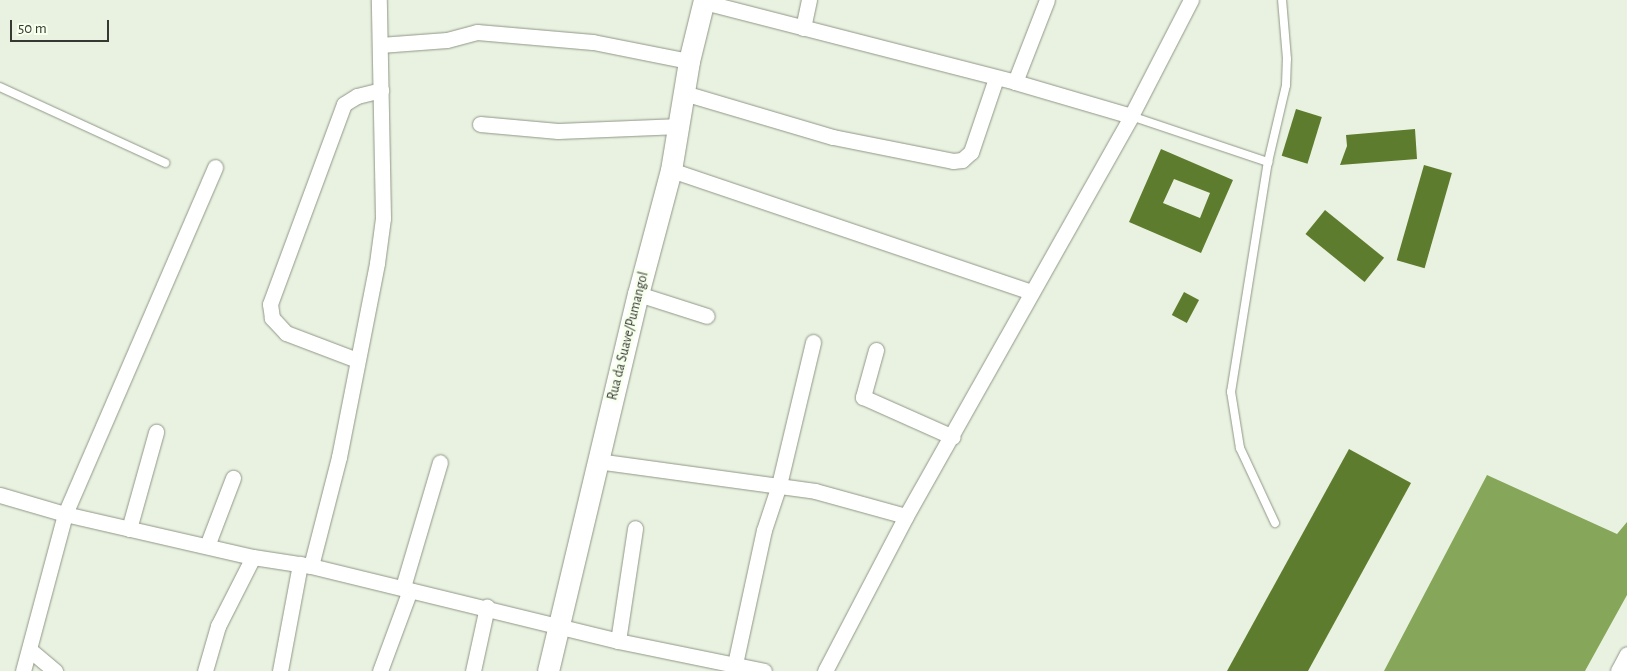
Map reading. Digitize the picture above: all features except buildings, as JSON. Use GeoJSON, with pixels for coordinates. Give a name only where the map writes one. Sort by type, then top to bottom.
{"type":"FeatureCollection","features":[{"type":"Feature","properties":{"kind":"street"},"geometry":{"type":"LineString","coordinates":[[280,671],[305,565],[340,457],[357,360],[378,262],[383,218],[379,0]]}},
{"type":"Feature","properties":{"kind":"street"},"geometry":{"type":"LineString","coordinates":[[803,28],[809,0]]}},
{"type":"Feature","properties":{"kind":"street"},"geometry":{"type":"LineString","coordinates":[[1015,82],[1047,0]]}},
{"type":"Feature","properties":{"kind":"street"},"geometry":{"type":"LineString","coordinates":[[825,671],[906,516],[953,436],[1031,292],[1131,116],[1191,0]]}},
{"type":"Feature","properties":{"kind":"street"},"geometry":{"type":"LineString","coordinates":[[704,1],[1015,82],[1131,116]]}},
{"type":"Feature","properties":{"kind":"street","name":"Rua da Suave/Pumangol"},"geometry":{"type":"LineString","coordinates":[[548,671],[638,294],[671,170],[680,126],[689,61],[704,1]]}},
{"type":"Feature","properties":{"kind":"street"},"geometry":{"type":"LineString","coordinates":[[380,45],[448,40],[478,32],[593,42],[689,61]]}},
{"type":"Feature","properties":{"kind":"street"},"geometry":{"type":"LineString","coordinates":[[684,93],[833,137],[953,161],[962,160],[971,152],[996,78]]}},
{"type":"Feature","properties":{"kind":"street"},"geometry":{"type":"LineString","coordinates":[[357,360],[286,333],[272,318],[270,304],[344,104],[381,90]]}},
{"type":"Feature","properties":{"kind":"street"},"geometry":{"type":"LineString","coordinates":[[480,124],[558,131],[680,126]]}},
{"type":"Feature","properties":{"kind":"street"},"geometry":{"type":"LineString","coordinates":[[23,671],[65,514],[215,168]]}},
{"type":"Feature","properties":{"kind":"street"},"geometry":{"type":"LineString","coordinates":[[671,170],[1031,292]]}},
{"type":"Feature","properties":{"kind":"street"},"geometry":{"type":"LineString","coordinates":[[638,294],[708,316]]}},
{"type":"Feature","properties":{"kind":"street"},"geometry":{"type":"LineString","coordinates":[[735,664],[764,530],[779,485],[813,342]]}},
{"type":"Feature","properties":{"kind":"street"},"geometry":{"type":"LineString","coordinates":[[876,350],[863,397],[953,436]]}},
{"type":"Feature","properties":{"kind":"street"},"geometry":{"type":"LineString","coordinates":[[130,529],[156,432]]}},
{"type":"Feature","properties":{"kind":"street"},"geometry":{"type":"LineString","coordinates":[[597,461],[779,485],[842,496],[906,516]]}},
{"type":"Feature","properties":{"kind":"street"},"geometry":{"type":"LineString","coordinates":[[380,671],[407,588],[440,462]]}},
{"type":"Feature","properties":{"kind":"street"},"geometry":{"type":"LineString","coordinates":[[207,546],[233,478]]}},
{"type":"Feature","properties":{"kind":"street"},"geometry":{"type":"LineString","coordinates":[[0,495],[65,514],[130,529],[253,557],[305,565],[487,607],[618,641],[764,671]]}},
{"type":"Feature","properties":{"kind":"street"},"geometry":{"type":"LineString","coordinates":[[618,641],[635,528]]}},
{"type":"Feature","properties":{"kind":"street"},"geometry":{"type":"LineString","coordinates":[[204,671],[218,626],[253,557]]}},
{"type":"Feature","properties":{"kind":"street"},"geometry":{"type":"LineString","coordinates":[[473,671],[487,607]]}},
{"type":"Feature","properties":{"kind":"street"},"geometry":{"type":"LineString","coordinates":[[30,650],[55,671]]}},
{"type":"Feature","properties":{"kind":"street"},"geometry":{"type":"LineString","coordinates":[[1618,671],[1627,654]]}},
{"type":"Feature","properties":{"kind":"lane"},"geometry":{"type":"LineString","coordinates":[[1275,523],[1240,448],[1231,392],[1268,162],[1286,85],[1287,59],[1282,0]]}},
{"type":"Feature","properties":{"kind":"lane"},"geometry":{"type":"LineString","coordinates":[[0,87],[165,163]]}},
{"type":"Feature","properties":{"kind":"lane"},"geometry":{"type":"LineString","coordinates":[[1131,116],[1268,162]]}},
{"type":"Feature","properties":{"kind":"shaded area"},"geometry":{"type":"Polygon","coordinates":[[[1487,475],[1617,534],[1627,522],[1627,595],[1585,671],[1384,671],[1487,475]]]}}]}
